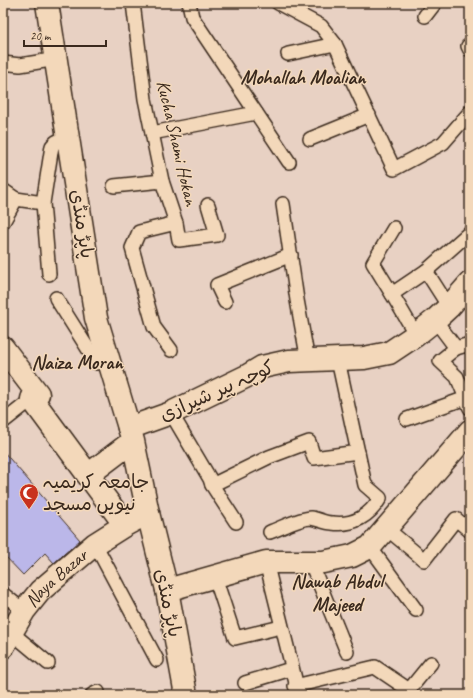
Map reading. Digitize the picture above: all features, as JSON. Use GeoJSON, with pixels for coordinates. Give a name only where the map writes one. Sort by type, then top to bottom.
{"type":"FeatureCollection","features":[{"type":"Feature","properties":{"kind":"street","name":"پاپڑ منڈی"},"geometry":{"type":"LineString","coordinates":[[47,3],[96,318],[131,434],[167,590],[186,695]]}},
{"type":"Feature","properties":{"kind":"street","name":"کوچہ پیر شیرازی"},"geometry":{"type":"LineString","coordinates":[[88,475],[131,434],[262,367],[289,361],[364,358],[389,353],[416,335],[442,314],[470,283]]}},
{"type":"Feature","properties":{"kind":"street"},"geometry":{"type":"LineString","coordinates":[[3,348],[38,394],[32,399],[125,525]]}},
{"type":"Feature","properties":{"kind":"street"},"geometry":{"type":"LineString","coordinates":[[167,590],[266,562],[323,562],[352,556],[370,547],[470,431]]}},
{"type":"Feature","properties":{"kind":"street","name":"Naya Bazar"},"geometry":{"type":"LineString","coordinates":[[8,640],[24,612],[40,591],[95,544],[125,525],[148,513]]}},
{"type":"Feature","properties":{"kind":"lane","name":"Kucha Shami Hokan"},"geometry":{"type":"LineString","coordinates":[[133,3],[145,99],[162,181],[176,223],[139,232],[132,248],[154,328],[171,350]]}},
{"type":"Feature","properties":{"kind":"lane"},"geometry":{"type":"LineString","coordinates":[[189,3],[192,17],[289,162]]}},
{"type":"Feature","properties":{"kind":"lane"},"geometry":{"type":"LineString","coordinates":[[278,3],[321,26],[335,44],[394,169],[443,144],[470,112]]}},
{"type":"Feature","properties":{"kind":"lane"},"geometry":{"type":"LineString","coordinates":[[425,16],[435,3]]}},
{"type":"Feature","properties":{"kind":"lane"},"geometry":{"type":"LineString","coordinates":[[288,54],[335,44]]}},
{"type":"Feature","properties":{"kind":"lane"},"geometry":{"type":"LineString","coordinates":[[3,63],[20,65],[56,59]]}},
{"type":"Feature","properties":{"kind":"lane"},"geometry":{"type":"LineString","coordinates":[[152,133],[256,113]]}},
{"type":"Feature","properties":{"kind":"lane"},"geometry":{"type":"LineString","coordinates":[[310,139],[369,115]]}},
{"type":"Feature","properties":{"kind":"lane"},"geometry":{"type":"LineString","coordinates":[[49,274],[43,203],[52,146],[56,142],[68,136]]}},
{"type":"Feature","properties":{"kind":"lane"},"geometry":{"type":"LineString","coordinates":[[114,186],[162,181]]}},
{"type":"Feature","properties":{"kind":"lane"},"geometry":{"type":"LineString","coordinates":[[3,190],[16,199],[43,203]]}},
{"type":"Feature","properties":{"kind":"lane"},"geometry":{"type":"LineString","coordinates":[[3,222],[16,199]]}},
{"type":"Feature","properties":{"kind":"lane"},"geometry":{"type":"LineString","coordinates":[[283,204],[308,361]]}},
{"type":"Feature","properties":{"kind":"lane"},"geometry":{"type":"LineString","coordinates":[[176,223],[179,240],[217,235],[208,205]]}},
{"type":"Feature","properties":{"kind":"lane"},"geometry":{"type":"LineString","coordinates":[[394,228],[373,263],[416,335]]}},
{"type":"Feature","properties":{"kind":"lane"},"geometry":{"type":"LineString","coordinates":[[392,294],[426,271],[470,232]]}},
{"type":"Feature","properties":{"kind":"lane"},"geometry":{"type":"LineString","coordinates":[[225,302],[217,285],[291,255]]}},
{"type":"Feature","properties":{"kind":"lane"},"geometry":{"type":"LineString","coordinates":[[426,271],[456,348]]}},
{"type":"Feature","properties":{"kind":"lane"},"geometry":{"type":"LineString","coordinates":[[56,298],[97,363],[108,357]]}},
{"type":"Feature","properties":{"kind":"lane"},"geometry":{"type":"LineString","coordinates":[[407,419],[468,403],[457,377],[440,361],[456,348],[470,344]]}},
{"type":"Feature","properties":{"kind":"lane"},"geometry":{"type":"LineString","coordinates":[[270,532],[310,518],[332,524],[346,524],[366,516],[375,507],[380,498],[365,485],[338,360]]}},
{"type":"Feature","properties":{"kind":"lane"},"geometry":{"type":"LineString","coordinates":[[3,422],[32,399]]}},
{"type":"Feature","properties":{"kind":"lane"},"geometry":{"type":"LineString","coordinates":[[171,413],[210,479],[212,485],[236,522]]}},
{"type":"Feature","properties":{"kind":"lane"},"geometry":{"type":"LineString","coordinates":[[212,485],[269,457],[309,442],[314,458],[358,452]]}},
{"type":"Feature","properties":{"kind":"lane"},"geometry":{"type":"LineString","coordinates":[[386,528],[424,560],[456,519],[470,531]]}},
{"type":"Feature","properties":{"kind":"lane"},"geometry":{"type":"LineString","coordinates":[[95,544],[157,660]]}},
{"type":"Feature","properties":{"kind":"lane"},"geometry":{"type":"LineString","coordinates":[[370,547],[416,610]]}},
{"type":"Feature","properties":{"kind":"lane"},"geometry":{"type":"LineString","coordinates":[[266,562],[297,691],[375,667],[409,690],[432,663]]}},
{"type":"Feature","properties":{"kind":"lane"},"geometry":{"type":"LineString","coordinates":[[311,563],[346,652]]}},
{"type":"Feature","properties":{"kind":"lane"},"geometry":{"type":"LineString","coordinates":[[215,577],[235,638],[282,627]]}},
{"type":"Feature","properties":{"kind":"lane"},"geometry":{"type":"LineString","coordinates":[[3,594],[24,612]]}},
{"type":"Feature","properties":{"kind":"lane"},"geometry":{"type":"LineString","coordinates":[[8,640],[48,663]]}},
{"type":"Feature","properties":{"kind":"lane"},"geometry":{"type":"LineString","coordinates":[[245,683],[291,669]]}},
{"type":"Feature","properties":{"kind":"building","name":"جامعہ کریمیہ نیویں مسجد"},"geometry":{"type":"Polygon","coordinates":[[[3,451],[80,540],[54,563],[45,553],[23,575],[3,554],[3,451]]]}},
{"type":"Feature","properties":{"kind":"place","name":"جامعہ کریمیہ نیویں مسجد"},"geometry":{"type":"Point","coordinates":[29,510]}},
{"type":"Feature","properties":{"kind":"district","name":"Mohallah Moalian"},"geometry":{"type":"Point","coordinates":[303,77]}},
{"type":"Feature","properties":{"kind":"district","name":"Naiza Moran"},"geometry":{"type":"Point","coordinates":[77,362]}},
{"type":"Feature","properties":{"kind":"district","name":"Nawab Abdul Majeed"},"geometry":{"type":"Point","coordinates":[337,592]}}]}
